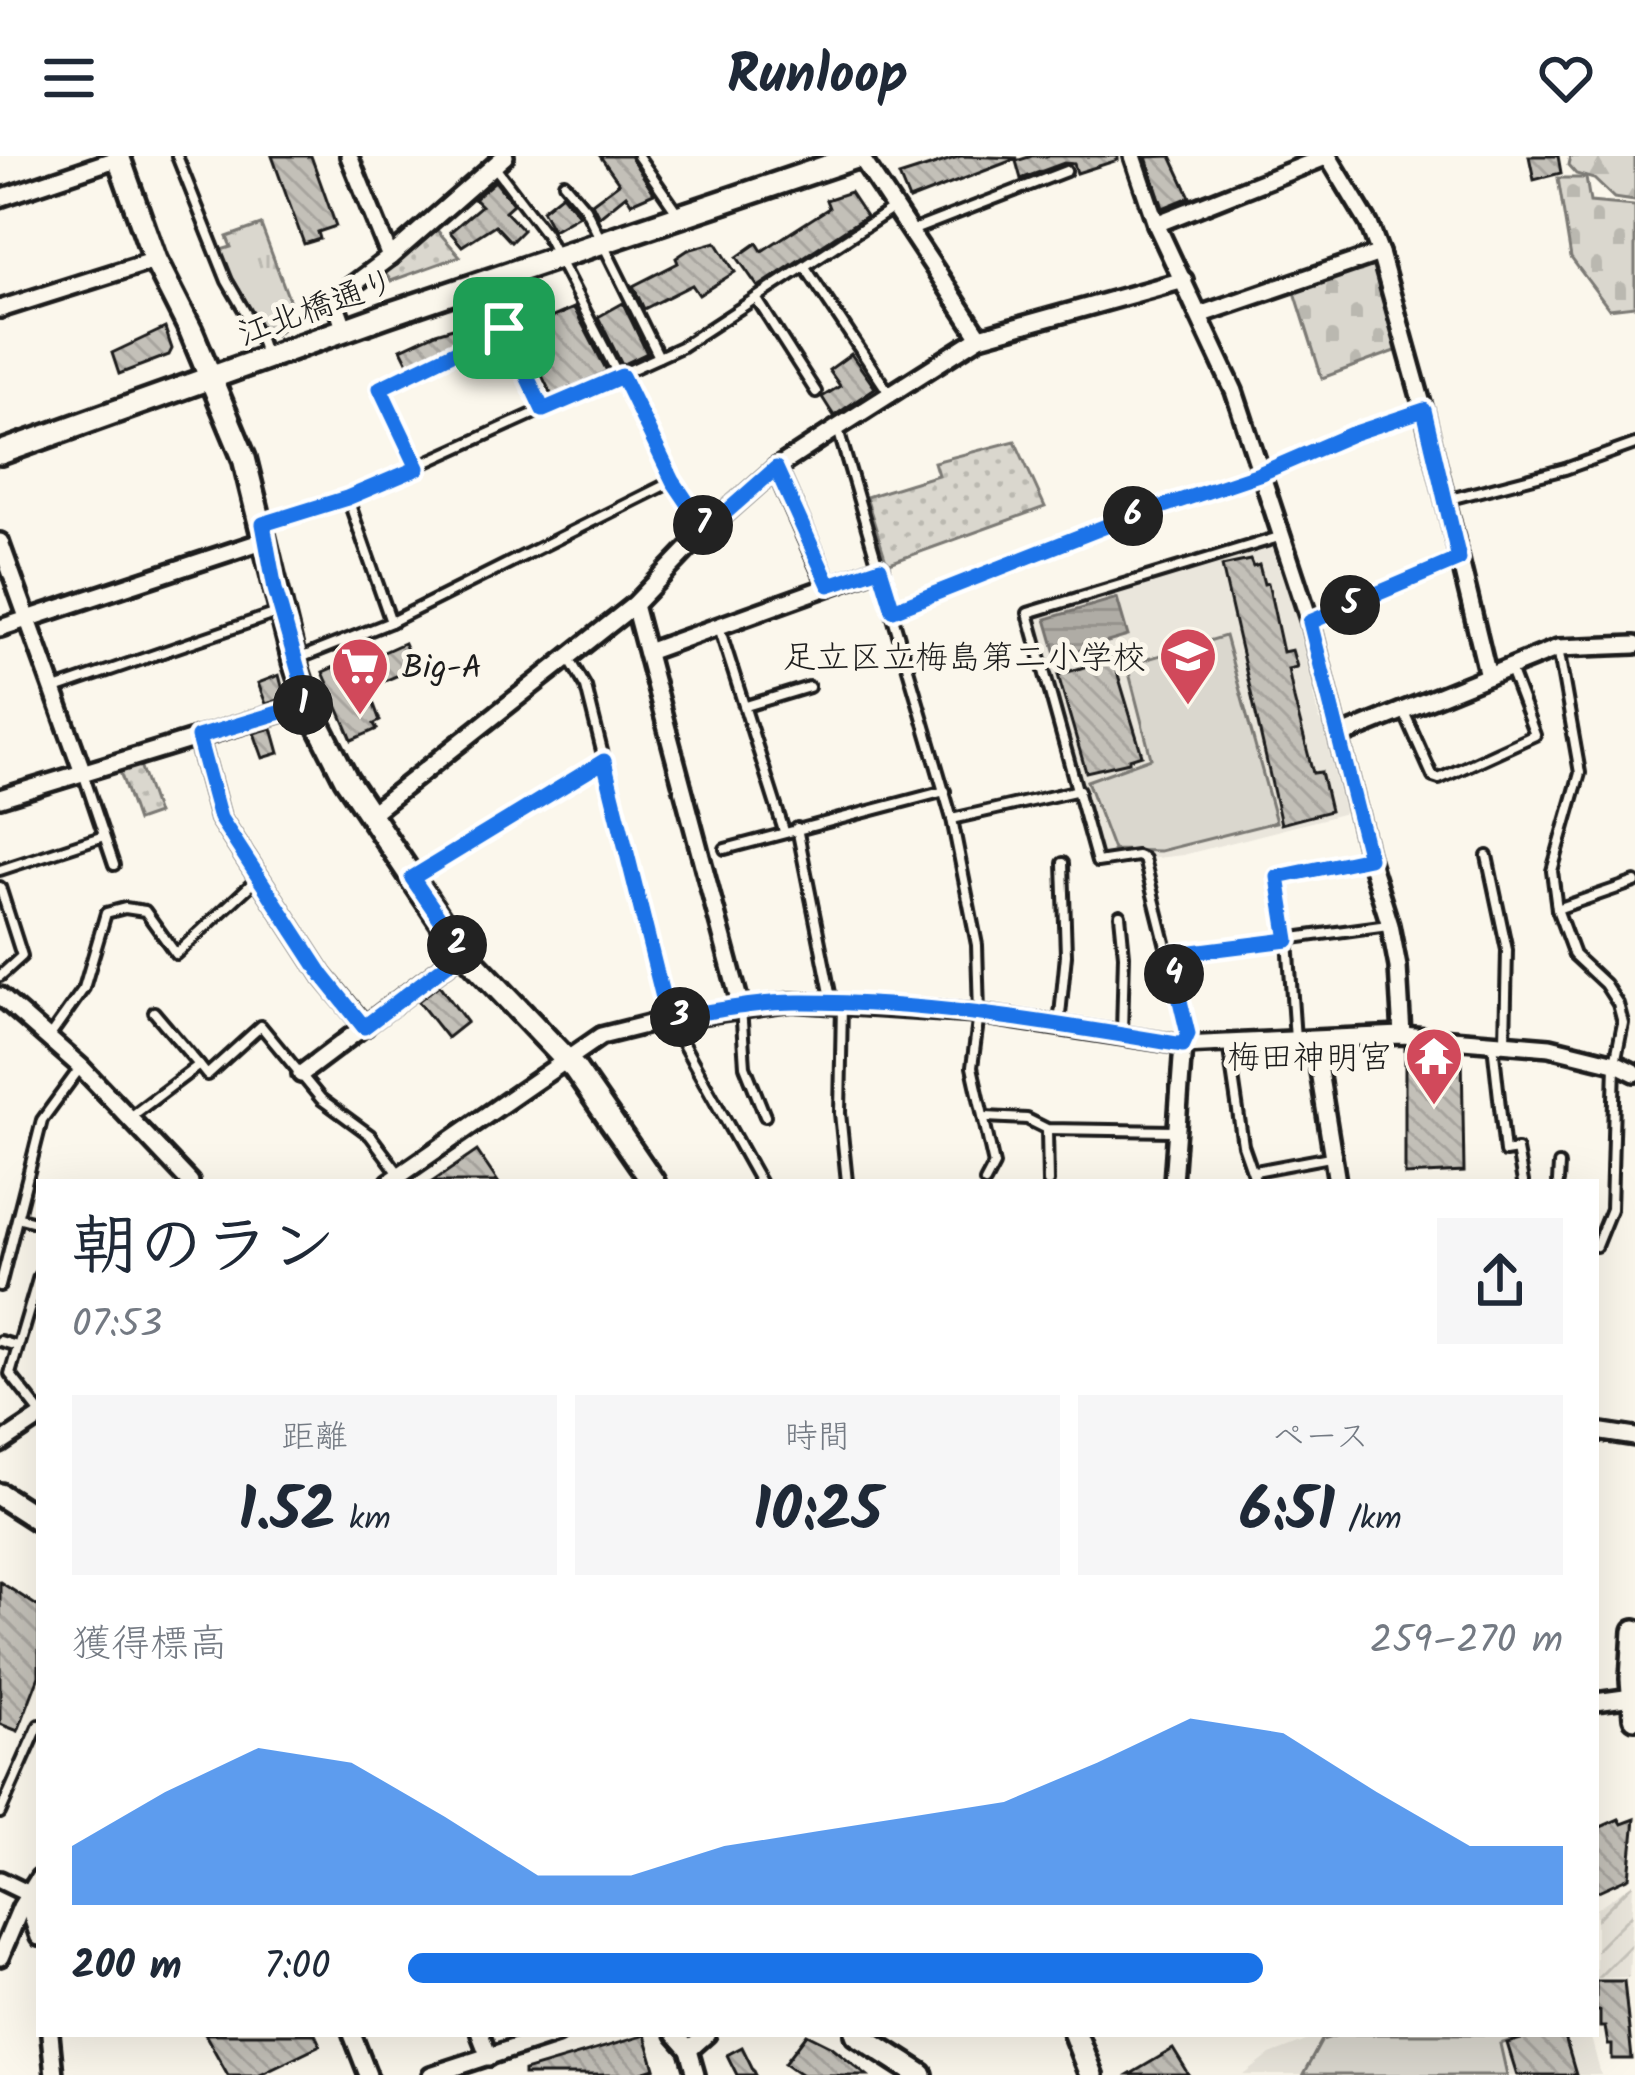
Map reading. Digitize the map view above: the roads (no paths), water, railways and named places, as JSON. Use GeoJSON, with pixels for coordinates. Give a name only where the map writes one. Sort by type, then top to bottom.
{"type":"FeatureCollection","features":[{"type":"Feature","properties":{"kind":"street"},"geometry":{"type":"LineString","coordinates":[[349,156],[390,257]]}},
{"type":"Feature","properties":{"kind":"street","name":"江北橋通り"},"geometry":{"type":"LineString","coordinates":[[0,453],[345,330],[860,156]]}},
{"type":"Feature","properties":{"kind":"street"},"geometry":{"type":"LineString","coordinates":[[860,156],[980,338]]}},
{"type":"Feature","properties":{"kind":"street"},"geometry":{"type":"LineString","coordinates":[[1133,156],[1156,224],[1234,391],[1310,622],[1390,925],[1402,1035]]}},
{"type":"Feature","properties":{"kind":"street"},"geometry":{"type":"LineString","coordinates":[[1156,224],[1328,156],[1369,224],[1380,253],[1424,410],[1488,676]]}},
{"type":"Feature","properties":{"kind":"street"},"geometry":{"type":"LineString","coordinates":[[0,198],[120,157],[155,260],[244,458],[294,661],[308,704],[346,778],[463,952],[566,1058],[651,1179]]}},
{"type":"Feature","properties":{"kind":"street"},"geometry":{"type":"LineString","coordinates":[[345,330],[334,299],[500,161]]}},
{"type":"Feature","properties":{"kind":"street"},"geometry":{"type":"LineString","coordinates":[[1199,315],[1380,253]]}},
{"type":"Feature","properties":{"kind":"street"},"geometry":{"type":"LineString","coordinates":[[0,309],[155,260]]}},
{"type":"Feature","properties":{"kind":"street"},"geometry":{"type":"LineString","coordinates":[[370,814],[634,605],[706,530],[776,468],[980,338],[1184,280]]}},
{"type":"Feature","properties":{"kind":"street"},"geometry":{"type":"LineString","coordinates":[[776,468],[829,585]]}},
{"type":"Feature","properties":{"kind":"street"},"geometry":{"type":"LineString","coordinates":[[0,628],[265,532]]}},
{"type":"Feature","properties":{"kind":"street"},"geometry":{"type":"LineString","coordinates":[[0,542],[82,770]]}},
{"type":"Feature","properties":{"kind":"street"},"geometry":{"type":"LineString","coordinates":[[647,652],[880,568]]}},
{"type":"Feature","properties":{"kind":"street"},"geometry":{"type":"LineString","coordinates":[[634,605],[741,1007]]}},
{"type":"Feature","properties":{"kind":"street"},"geometry":{"type":"LineString","coordinates":[[1340,736],[1558,648],[1635,645]]}},
{"type":"Feature","properties":{"kind":"street"},"geometry":{"type":"LineString","coordinates":[[0,798],[308,704]]}},
{"type":"Feature","properties":{"kind":"street"},"geometry":{"type":"LineString","coordinates":[[198,737],[220,818],[323,976],[364,1027]]}},
{"type":"Feature","properties":{"kind":"street"},"geometry":{"type":"LineString","coordinates":[[301,1074],[463,952]]}},
{"type":"Feature","properties":{"kind":"street"},"geometry":{"type":"LineString","coordinates":[[0,996],[81,1067],[187,1179]]}},
{"type":"Feature","properties":{"kind":"street"},"geometry":{"type":"LineString","coordinates":[[395,1178],[566,1058],[621,1028],[741,1007],[837,1003],[979,1014],[1183,1045],[1402,1035],[1550,1047],[1616,1063],[1635,1073]]}},
{"type":"Feature","properties":{"kind":"street"},"geometry":{"type":"LineString","coordinates":[[1314,1040],[1336,1179]]}},
{"type":"Feature","properties":{"kind":"street"},"geometry":{"type":"LineString","coordinates":[[1173,1179],[1183,1045]]}},
{"type":"Feature","properties":{"kind":"street"},"geometry":{"type":"LineString","coordinates":[[0,1444],[36,1416]]}},
{"type":"Feature","properties":{"kind":"street"},"geometry":{"type":"LineString","coordinates":[[1599,1431],[1635,1437]]}},
{"type":"Feature","properties":{"kind":"street"},"geometry":{"type":"LineString","coordinates":[[0,1495],[36,1518]]}},
{"type":"Feature","properties":{"kind":"street"},"geometry":{"type":"LineString","coordinates":[[1599,1702],[1634,1703],[1635,1631]]}},
{"type":"Feature","properties":{"kind":"street"},"geometry":{"type":"LineString","coordinates":[[0,1880],[29,1899],[36,1926]]}},
{"type":"Feature","properties":{"kind":"street"},"geometry":{"type":"LineString","coordinates":[[0,1958],[21,1907],[36,1885]]}},
{"type":"Feature","properties":{"kind":"street"},"geometry":{"type":"LineString","coordinates":[[50,2037],[54,2075]]}},
{"type":"Feature","properties":{"kind":"street"},"geometry":{"type":"LineString","coordinates":[[353,2037],[368,2075]]}},
{"type":"Feature","properties":{"kind":"street"},"geometry":{"type":"LineString","coordinates":[[481,2037],[489,2057]]}},
{"type":"Feature","properties":{"kind":"street"},"geometry":{"type":"LineString","coordinates":[[431,2075],[547,2037]]}},
{"type":"Feature","properties":{"kind":"street"},"geometry":{"type":"LineString","coordinates":[[678,2037],[689,2050],[696,2075]]}},
{"type":"Feature","properties":{"kind":"street"},"geometry":{"type":"LineString","coordinates":[[689,2050],[704,2037]]}},
{"type":"Feature","properties":{"kind":"street"},"geometry":{"type":"LineString","coordinates":[[860,2037],[894,2066],[921,2075]]}},
{"type":"Feature","properties":{"kind":"street"},"geometry":{"type":"LineString","coordinates":[[1076,2037],[1090,2075]]}},
{"type":"Feature","properties":{"kind":"lane"},"geometry":{"type":"LineString","coordinates":[[177,156],[227,281],[267,358]]}},
{"type":"Feature","properties":{"kind":"lane"},"geometry":{"type":"LineString","coordinates":[[638,156],[680,216]]}},
{"type":"Feature","properties":{"kind":"lane"},"geometry":{"type":"LineString","coordinates":[[500,161],[558,257],[673,481],[706,530]]}},
{"type":"Feature","properties":{"kind":"lane"},"geometry":{"type":"LineString","coordinates":[[909,231],[1066,171]]}},
{"type":"Feature","properties":{"kind":"lane"},"geometry":{"type":"LineString","coordinates":[[564,183],[585,208],[659,357]]}},
{"type":"Feature","properties":{"kind":"lane"},"geometry":{"type":"LineString","coordinates":[[265,532],[418,468],[659,357],[893,208]]}},
{"type":"Feature","properties":{"kind":"lane"},"geometry":{"type":"LineString","coordinates":[[805,266],[890,394]]}},
{"type":"Feature","properties":{"kind":"lane"},"geometry":{"type":"LineString","coordinates":[[756,298],[816,392]]}},
{"type":"Feature","properties":{"kind":"lane"},"geometry":{"type":"LineString","coordinates":[[418,468],[380,388],[504,328],[543,410]]}},
{"type":"Feature","properties":{"kind":"lane"},"geometry":{"type":"LineString","coordinates":[[893,610],[1119,521],[1259,474],[1352,434],[1424,410]]}},
{"type":"Feature","properties":{"kind":"lane"},"geometry":{"type":"LineString","coordinates":[[837,428],[952,819],[977,945],[979,1014],[972,1066],[994,1165],[987,1179]]}},
{"type":"Feature","properties":{"kind":"lane"},"geometry":{"type":"LineString","coordinates":[[1444,501],[1565,470],[1635,444]]}},
{"type":"Feature","properties":{"kind":"lane"},"geometry":{"type":"LineString","coordinates":[[294,661],[391,622],[673,481]]}},
{"type":"Feature","properties":{"kind":"lane"},"geometry":{"type":"LineString","coordinates":[[347,498],[391,622]]}},
{"type":"Feature","properties":{"kind":"lane"},"geometry":{"type":"LineString","coordinates":[[1183,1045],[1188,1034],[1144,859],[1097,862],[1028,614],[1282,536]]}},
{"type":"Feature","properties":{"kind":"lane"},"geometry":{"type":"LineString","coordinates":[[1310,622],[1459,559]]}},
{"type":"Feature","properties":{"kind":"lane"},"geometry":{"type":"LineString","coordinates":[[52,690],[281,611]]}},
{"type":"Feature","properties":{"kind":"lane"},"geometry":{"type":"LineString","coordinates":[[719,626],[784,831]]}},
{"type":"Feature","properties":{"kind":"lane"},"geometry":{"type":"LineString","coordinates":[[1558,648],[1580,773],[1552,871],[1557,909],[1574,955],[1604,984],[1618,1004],[1623,1023],[1616,1063],[1611,1209],[1599,1239]]}},
{"type":"Feature","properties":{"kind":"lane"},"geometry":{"type":"LineString","coordinates":[[568,656],[586,687],[668,1018],[758,1179]]}},
{"type":"Feature","properties":{"kind":"lane"},"geometry":{"type":"LineString","coordinates":[[1404,712],[1433,777],[1439,779],[1535,735],[1510,667]]}},
{"type":"Feature","properties":{"kind":"lane"},"geometry":{"type":"LineString","coordinates":[[746,706],[808,687]]}},
{"type":"Feature","properties":{"kind":"lane"},"geometry":{"type":"LineString","coordinates":[[412,878],[604,761]]}},
{"type":"Feature","properties":{"kind":"lane"},"geometry":{"type":"LineString","coordinates":[[82,770],[114,866]]}},
{"type":"Feature","properties":{"kind":"lane"},"geometry":{"type":"LineString","coordinates":[[952,819],[1078,790]]}},
{"type":"Feature","properties":{"kind":"lane"},"geometry":{"type":"LineString","coordinates":[[724,849],[945,791]]}},
{"type":"Feature","properties":{"kind":"lane"},"geometry":{"type":"LineString","coordinates":[[796,828],[837,1003],[847,1179]]}},
{"type":"Feature","properties":{"kind":"lane"},"geometry":{"type":"LineString","coordinates":[[0,870],[104,836]]}},
{"type":"Feature","properties":{"kind":"lane"},"geometry":{"type":"LineString","coordinates":[[1487,856],[1507,950],[1493,1077],[1505,1152],[1517,1150],[1522,1179]]}},
{"type":"Feature","properties":{"kind":"lane"},"geometry":{"type":"LineString","coordinates":[[1295,1040],[1278,877],[1369,858]]}},
{"type":"Feature","properties":{"kind":"lane"},"geometry":{"type":"LineString","coordinates":[[1059,1026],[1066,955],[1063,863]]}},
{"type":"Feature","properties":{"kind":"lane"},"geometry":{"type":"LineString","coordinates":[[49,1037],[84,988],[106,914],[125,908],[145,911],[176,953],[258,879]]}},
{"type":"Feature","properties":{"kind":"lane"},"geometry":{"type":"LineString","coordinates":[[1557,909],[1635,882]]}},
{"type":"Feature","properties":{"kind":"lane"},"geometry":{"type":"LineString","coordinates":[[0,887],[22,956],[0,976]]}},
{"type":"Feature","properties":{"kind":"lane"},"geometry":{"type":"LineString","coordinates":[[1120,916],[1122,1035]]}},
{"type":"Feature","properties":{"kind":"lane"},"geometry":{"type":"LineString","coordinates":[[1169,955],[1390,925]]}},
{"type":"Feature","properties":{"kind":"lane"},"geometry":{"type":"LineString","coordinates":[[741,1007],[745,1066],[765,1116]]}},
{"type":"Feature","properties":{"kind":"lane"},"geometry":{"type":"LineString","coordinates":[[154,1012],[207,1075],[261,1026],[330,1108],[370,1135],[395,1178]]}},
{"type":"Feature","properties":{"kind":"lane"},"geometry":{"type":"LineString","coordinates":[[1227,1041],[1243,1144],[1256,1179]]}},
{"type":"Feature","properties":{"kind":"lane"},"geometry":{"type":"LineString","coordinates":[[128,1119],[199,1066]]}},
{"type":"Feature","properties":{"kind":"lane"},"geometry":{"type":"LineString","coordinates":[[0,1286],[42,1120],[81,1067]]}},
{"type":"Feature","properties":{"kind":"lane"},"geometry":{"type":"LineString","coordinates":[[985,1117],[1028,1119],[1047,1129],[1176,1131]]}},
{"type":"Feature","properties":{"kind":"lane"},"geometry":{"type":"LineString","coordinates":[[1047,1129],[1048,1179]]}},
{"type":"Feature","properties":{"kind":"lane"},"geometry":{"type":"LineString","coordinates":[[1255,1171],[1332,1156]]}},
{"type":"Feature","properties":{"kind":"lane"},"geometry":{"type":"LineString","coordinates":[[1558,1179],[1559,1166]]}},
{"type":"Feature","properties":{"kind":"lane"},"geometry":{"type":"LineString","coordinates":[[20,1218],[36,1222]]}},
{"type":"Feature","properties":{"kind":"lane"},"geometry":{"type":"LineString","coordinates":[[36,1286],[10,1374],[36,1410]]}},
{"type":"Feature","properties":{"kind":"lane"},"geometry":{"type":"LineString","coordinates":[[0,1341],[17,1346]]}},
{"type":"Feature","properties":{"kind":"lane"},"geometry":{"type":"LineString","coordinates":[[0,1813],[36,1732]]}},
{"type":"Feature","properties":{"kind":"place","name":"足立区立梅島第二小学校"},"geometry":{"type":"Point","coordinates":[1188,707]}},
{"type":"Feature","properties":{"kind":"place","name":"Big-A"},"geometry":{"type":"Point","coordinates":[360,717]}},
{"type":"Feature","properties":{"kind":"place","name":"梅田神明宮"},"geometry":{"type":"Point","coordinates":[1434,1107]}}]}
